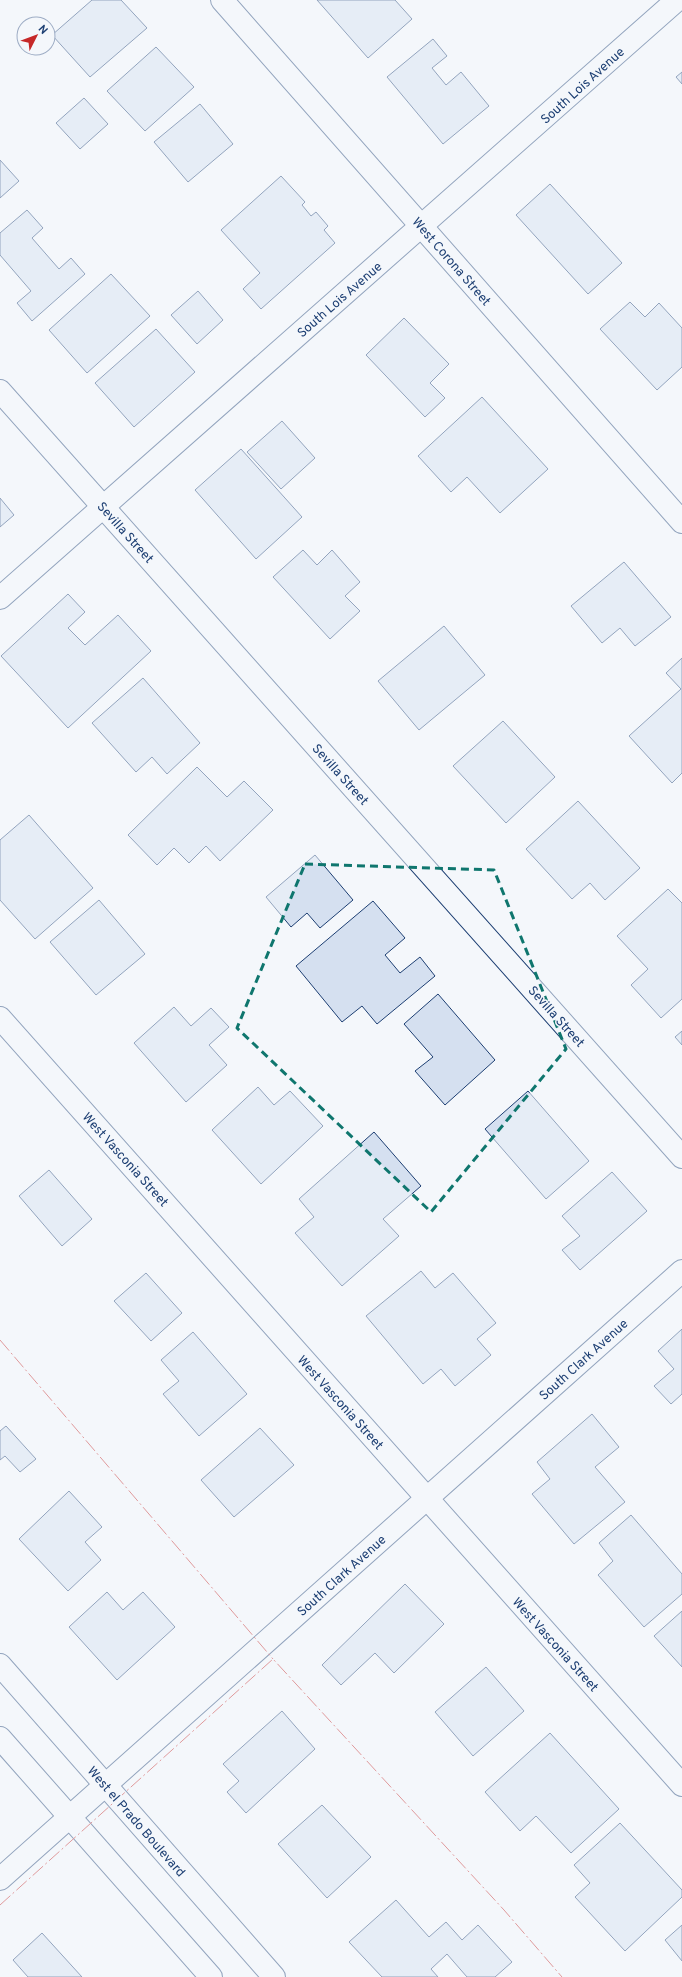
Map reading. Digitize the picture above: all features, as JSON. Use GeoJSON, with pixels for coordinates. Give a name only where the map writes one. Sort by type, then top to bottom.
{"type":"FeatureCollection","features":[{"type":"Feature","properties":{"kind":"street","name":"West Corona Street"},"geometry":{"type":"LineString","coordinates":[[222,0],[682,522]]}},
{"type":"Feature","properties":{"kind":"street","name":"South Lois Avenue"},"geometry":{"type":"LineString","coordinates":[[0,598],[677,0]]}},
{"type":"Feature","properties":{"kind":"street","name":"Sevilla Street"},"geometry":{"type":"LineString","coordinates":[[0,391],[682,1157]]}},
{"type":"Feature","properties":{"kind":"street","name":"West Vasconia Street"},"geometry":{"type":"LineString","coordinates":[[0,1018],[682,1785]]}},
{"type":"Feature","properties":{"kind":"street","name":"South Clark Avenue"},"geometry":{"type":"LineString","coordinates":[[0,1879],[682,1271]]}},
{"type":"Feature","properties":{"kind":"street","name":"West el Prado Boulevard"},"geometry":{"type":"LineString","coordinates":[[0,1665],[274,1977]]}},
{"type":"Feature","properties":{"kind":"street"},"geometry":{"type":"LineString","coordinates":[[0,1738],[211,1977]]}},
{"type":"Feature","properties":{"kind":"highlighted area"},"geometry":{"type":"Polygon","coordinates":[[[305,864],[494,870],[566,1049],[431,1212],[237,1028],[305,864]]]}},
{"type":"Feature","properties":{"kind":"building"},"geometry":{"type":"Polygon","coordinates":[[[92,0],[121,0],[147,28],[90,77],[56,39],[56,32],[92,0]]]}},
{"type":"Feature","properties":{"kind":"building"},"geometry":{"type":"Polygon","coordinates":[[[317,0],[395,0],[412,19],[368,58],[317,0]]]}},
{"type":"Feature","properties":{"kind":"building"},"geometry":{"type":"Polygon","coordinates":[[[433,39],[447,56],[432,68],[446,85],[461,72],[489,106],[443,144],[387,77],[433,39]]]}},
{"type":"Feature","properties":{"kind":"building"},"geometry":{"type":"Polygon","coordinates":[[[156,47],[194,87],[145,131],[107,91],[156,47]]]}},
{"type":"Feature","properties":{"kind":"building"},"geometry":{"type":"Polygon","coordinates":[[[682,72],[682,84],[676,77],[682,72]]]}},
{"type":"Feature","properties":{"kind":"building"},"geometry":{"type":"Polygon","coordinates":[[[84,98],[108,124],[80,149],[56,123],[84,98]]]}},
{"type":"Feature","properties":{"kind":"building"},"geometry":{"type":"Polygon","coordinates":[[[200,104],[233,144],[188,182],[154,142],[200,104]]]}},
{"type":"Feature","properties":{"kind":"building"},"geometry":{"type":"Polygon","coordinates":[[[0,160],[19,181],[0,198],[0,160]]]}},
{"type":"Feature","properties":{"kind":"building"},"geometry":{"type":"Polygon","coordinates":[[[281,176],[305,202],[302,205],[311,216],[316,212],[328,226],[324,230],[335,243],[261,309],[243,289],[260,273],[221,230],[281,176]]]}},
{"type":"Feature","properties":{"kind":"building"},"geometry":{"type":"Polygon","coordinates":[[[550,184],[622,263],[588,294],[516,215],[550,184]]]}},
{"type":"Feature","properties":{"kind":"building"},"geometry":{"type":"Polygon","coordinates":[[[27,210],[43,228],[32,238],[59,269],[71,258],[85,274],[32,321],[17,303],[31,291],[0,255],[0,233],[27,210]]]}},
{"type":"Feature","properties":{"kind":"building"},"geometry":{"type":"Polygon","coordinates":[[[111,274],[150,316],[87,373],[49,330],[111,274]]]}},
{"type":"Feature","properties":{"kind":"building"},"geometry":{"type":"Polygon","coordinates":[[[198,291],[223,320],[197,344],[171,315],[198,291]]]}},
{"type":"Feature","properties":{"kind":"building"},"geometry":{"type":"Polygon","coordinates":[[[630,302],[645,317],[659,303],[682,328],[682,367],[657,390],[600,329],[630,302]]]}},
{"type":"Feature","properties":{"kind":"building"},"geometry":{"type":"Polygon","coordinates":[[[404,318],[449,364],[430,383],[445,398],[425,417],[366,355],[404,318]]]}},
{"type":"Feature","properties":{"kind":"building"},"geometry":{"type":"Polygon","coordinates":[[[156,329],[195,372],[134,427],[95,383],[156,329]]]}},
{"type":"Feature","properties":{"kind":"building"},"geometry":{"type":"Polygon","coordinates":[[[482,397],[548,469],[500,513],[467,477],[451,492],[418,456],[482,397]]]}},
{"type":"Feature","properties":{"kind":"building"},"geometry":{"type":"Polygon","coordinates":[[[282,421],[315,458],[281,489],[247,452],[282,421]]]}},
{"type":"Feature","properties":{"kind":"building"},"geometry":{"type":"Polygon","coordinates":[[[241,449],[302,517],[256,559],[195,490],[241,449]]]}},
{"type":"Feature","properties":{"kind":"building"},"geometry":{"type":"Polygon","coordinates":[[[0,498],[14,515],[0,527],[0,498]]]}},
{"type":"Feature","properties":{"kind":"building"},"geometry":{"type":"Polygon","coordinates":[[[303,550],[317,565],[332,550],[360,582],[345,596],[360,611],[330,639],[273,577],[303,550]]]}},
{"type":"Feature","properties":{"kind":"building"},"geometry":{"type":"Polygon","coordinates":[[[624,562],[671,617],[635,646],[620,628],[602,643],[571,606],[624,562]]]}},
{"type":"Feature","properties":{"kind":"building"},"geometry":{"type":"Polygon","coordinates":[[[68,594],[85,612],[68,628],[85,645],[118,615],[151,651],[68,728],[1,656],[68,594]]]}},
{"type":"Feature","properties":{"kind":"building"},"geometry":{"type":"Polygon","coordinates":[[[444,626],[485,675],[419,730],[378,681],[444,626]]]}},
{"type":"Feature","properties":{"kind":"building"},"geometry":{"type":"Polygon","coordinates":[[[682,658],[682,773],[672,783],[629,736],[681,689],[666,673],[682,658]]]}},
{"type":"Feature","properties":{"kind":"building"},"geometry":{"type":"Polygon","coordinates":[[[143,678],[200,743],[167,774],[152,757],[136,772],[92,723],[143,678]]]}},
{"type":"Feature","properties":{"kind":"building"},"geometry":{"type":"Polygon","coordinates":[[[503,721],[555,777],[506,823],[453,766],[503,721]]]}},
{"type":"Feature","properties":{"kind":"building"},"geometry":{"type":"Polygon","coordinates":[[[197,767],[227,797],[244,781],[273,810],[220,861],[206,846],[189,863],[174,848],[157,865],[128,835],[197,767]]]}},
{"type":"Feature","properties":{"kind":"building"},"geometry":{"type":"Polygon","coordinates":[[[578,801],[640,868],[605,900],[590,883],[572,899],[526,849],[578,801]]]}},
{"type":"Feature","properties":{"kind":"building"},"geometry":{"type":"Polygon","coordinates":[[[29,815],[93,888],[35,939],[0,900],[0,840],[29,815]]]}},
{"type":"Feature","properties":{"kind":"building"},"geometry":{"type":"Polygon","coordinates":[[[315,855],[353,900],[320,928],[307,913],[291,927],[266,897],[315,855]]]}},
{"type":"Feature","properties":{"kind":"building"},"geometry":{"type":"Polygon","coordinates":[[[668,889],[682,903],[682,999],[661,1018],[631,985],[648,969],[617,936],[668,889]]]}},
{"type":"Feature","properties":{"kind":"building"},"geometry":{"type":"Polygon","coordinates":[[[99,900],[145,954],[96,995],[50,942],[99,900]]]}},
{"type":"Feature","properties":{"kind":"building"},"geometry":{"type":"Polygon","coordinates":[[[373,901],[405,938],[385,955],[400,973],[420,957],[435,976],[377,1024],[362,1006],[342,1022],[296,966],[373,901]]]}},
{"type":"Feature","properties":{"kind":"building"},"geometry":{"type":"Polygon","coordinates":[[[438,994],[495,1060],[445,1105],[415,1071],[433,1057],[404,1024],[438,994]]]}},
{"type":"Feature","properties":{"kind":"building"},"geometry":{"type":"Polygon","coordinates":[[[174,1007],[191,1026],[211,1008],[229,1027],[209,1045],[227,1065],[186,1102],[134,1043],[174,1007]]]}},
{"type":"Feature","properties":{"kind":"building"},"geometry":{"type":"Polygon","coordinates":[[[682,1031],[682,1045],[675,1037],[682,1031]]]}},
{"type":"Feature","properties":{"kind":"building"},"geometry":{"type":"Polygon","coordinates":[[[258,1087],[274,1105],[290,1091],[323,1126],[261,1184],[212,1130],[258,1087]]]}},
{"type":"Feature","properties":{"kind":"building"},"geometry":{"type":"Polygon","coordinates":[[[528,1091],[589,1161],[546,1199],[485,1129],[528,1091]]]}},
{"type":"Feature","properties":{"kind":"building"},"geometry":{"type":"Polygon","coordinates":[[[374,1132],[421,1186],[383,1219],[399,1236],[342,1286],[295,1233],[314,1217],[299,1199],[374,1132]]]}},
{"type":"Feature","properties":{"kind":"building"},"geometry":{"type":"Polygon","coordinates":[[[49,1170],[92,1219],[62,1246],[19,1196],[49,1170]]]}},
{"type":"Feature","properties":{"kind":"building"},"geometry":{"type":"Polygon","coordinates":[[[612,1172],[647,1211],[580,1270],[562,1250],[580,1236],[562,1216],[612,1172]]]}},
{"type":"Feature","properties":{"kind":"building"},"geometry":{"type":"Polygon","coordinates":[[[421,1271],[435,1288],[453,1273],[496,1323],[477,1339],[491,1355],[455,1386],[441,1369],[423,1384],[366,1316],[421,1271]]]}},
{"type":"Feature","properties":{"kind":"building"},"geometry":{"type":"Polygon","coordinates":[[[146,1273],[182,1313],[151,1341],[114,1301],[146,1273]]]}},
{"type":"Feature","properties":{"kind":"building"},"geometry":{"type":"Polygon","coordinates":[[[682,1329],[682,1394],[671,1404],[654,1386],[674,1369],[658,1351],[682,1329]]]}},
{"type":"Feature","properties":{"kind":"building"},"geometry":{"type":"Polygon","coordinates":[[[193,1332],[247,1394],[199,1436],[163,1394],[179,1381],[161,1360],[193,1332]]]}},
{"type":"Feature","properties":{"kind":"building"},"geometry":{"type":"Polygon","coordinates":[[[592,1414],[619,1447],[595,1467],[625,1502],[574,1544],[532,1494],[550,1479],[537,1462],[592,1414]]]}},
{"type":"Feature","properties":{"kind":"building"},"geometry":{"type":"Polygon","coordinates":[[[6,1426],[36,1459],[20,1472],[5,1456],[0,1460],[0,1431],[6,1426]]]}},
{"type":"Feature","properties":{"kind":"building"},"geometry":{"type":"Polygon","coordinates":[[[260,1428],[294,1465],[234,1517],[201,1480],[260,1428]]]}},
{"type":"Feature","properties":{"kind":"building"},"geometry":{"type":"Polygon","coordinates":[[[69,1491],[102,1527],[85,1542],[101,1560],[68,1591],[19,1539],[69,1491]]]}},
{"type":"Feature","properties":{"kind":"building"},"geometry":{"type":"Polygon","coordinates":[[[631,1515],[682,1574],[682,1594],[644,1627],[598,1575],[613,1561],[599,1543],[631,1515]]]}},
{"type":"Feature","properties":{"kind":"building"},"geometry":{"type":"Polygon","coordinates":[[[405,1584],[444,1624],[394,1673],[375,1653],[341,1685],[322,1665],[405,1584]]]}},
{"type":"Feature","properties":{"kind":"building"},"geometry":{"type":"Polygon","coordinates":[[[107,1592],[123,1610],[143,1592],[175,1627],[117,1680],[69,1627],[107,1592]]]}},
{"type":"Feature","properties":{"kind":"building"},"geometry":{"type":"Polygon","coordinates":[[[682,1611],[682,1667],[654,1636],[682,1611]]]}},
{"type":"Feature","properties":{"kind":"building"},"geometry":{"type":"Polygon","coordinates":[[[486,1667],[524,1711],[473,1756],[435,1712],[486,1667]]]}},
{"type":"Feature","properties":{"kind":"building"},"geometry":{"type":"Polygon","coordinates":[[[282,1711],[315,1749],[246,1813],[227,1792],[239,1781],[223,1764],[282,1711]]]}},
{"type":"Feature","properties":{"kind":"building"},"geometry":{"type":"Polygon","coordinates":[[[550,1733],[619,1809],[571,1853],[536,1816],[520,1831],[485,1792],[550,1733]]]}},
{"type":"Feature","properties":{"kind":"building"},"geometry":{"type":"Polygon","coordinates":[[[322,1805],[371,1857],[327,1898],[278,1844],[322,1805]]]}},
{"type":"Feature","properties":{"kind":"building"},"geometry":{"type":"Polygon","coordinates":[[[620,1823],[682,1890],[682,1897],[625,1951],[575,1897],[590,1883],[574,1865],[620,1823]]]}},
{"type":"Feature","properties":{"kind":"building"},"geometry":{"type":"Polygon","coordinates":[[[396,1900],[429,1937],[446,1922],[462,1940],[478,1925],[512,1962],[495,1977],[467,1977],[447,1954],[431,1969],[438,1977],[382,1977],[349,1942],[396,1900]]]}},
{"type":"Feature","properties":{"kind":"building"},"geometry":{"type":"Polygon","coordinates":[[[682,1925],[682,1961],[665,1940],[682,1925]]]}},
{"type":"Feature","properties":{"kind":"building"},"geometry":{"type":"Polygon","coordinates":[[[42,1933],[82,1977],[28,1977],[13,1960],[42,1933]]]}},
{"type":"Feature","properties":{"kind":"power"},"geometry":{"type":"LineString","coordinates":[[0,1340],[273,1659]]}},
{"type":"Feature","properties":{"kind":"power"},"geometry":{"type":"LineString","coordinates":[[0,1905],[273,1659],[504,1910],[562,1977]]}}]}
